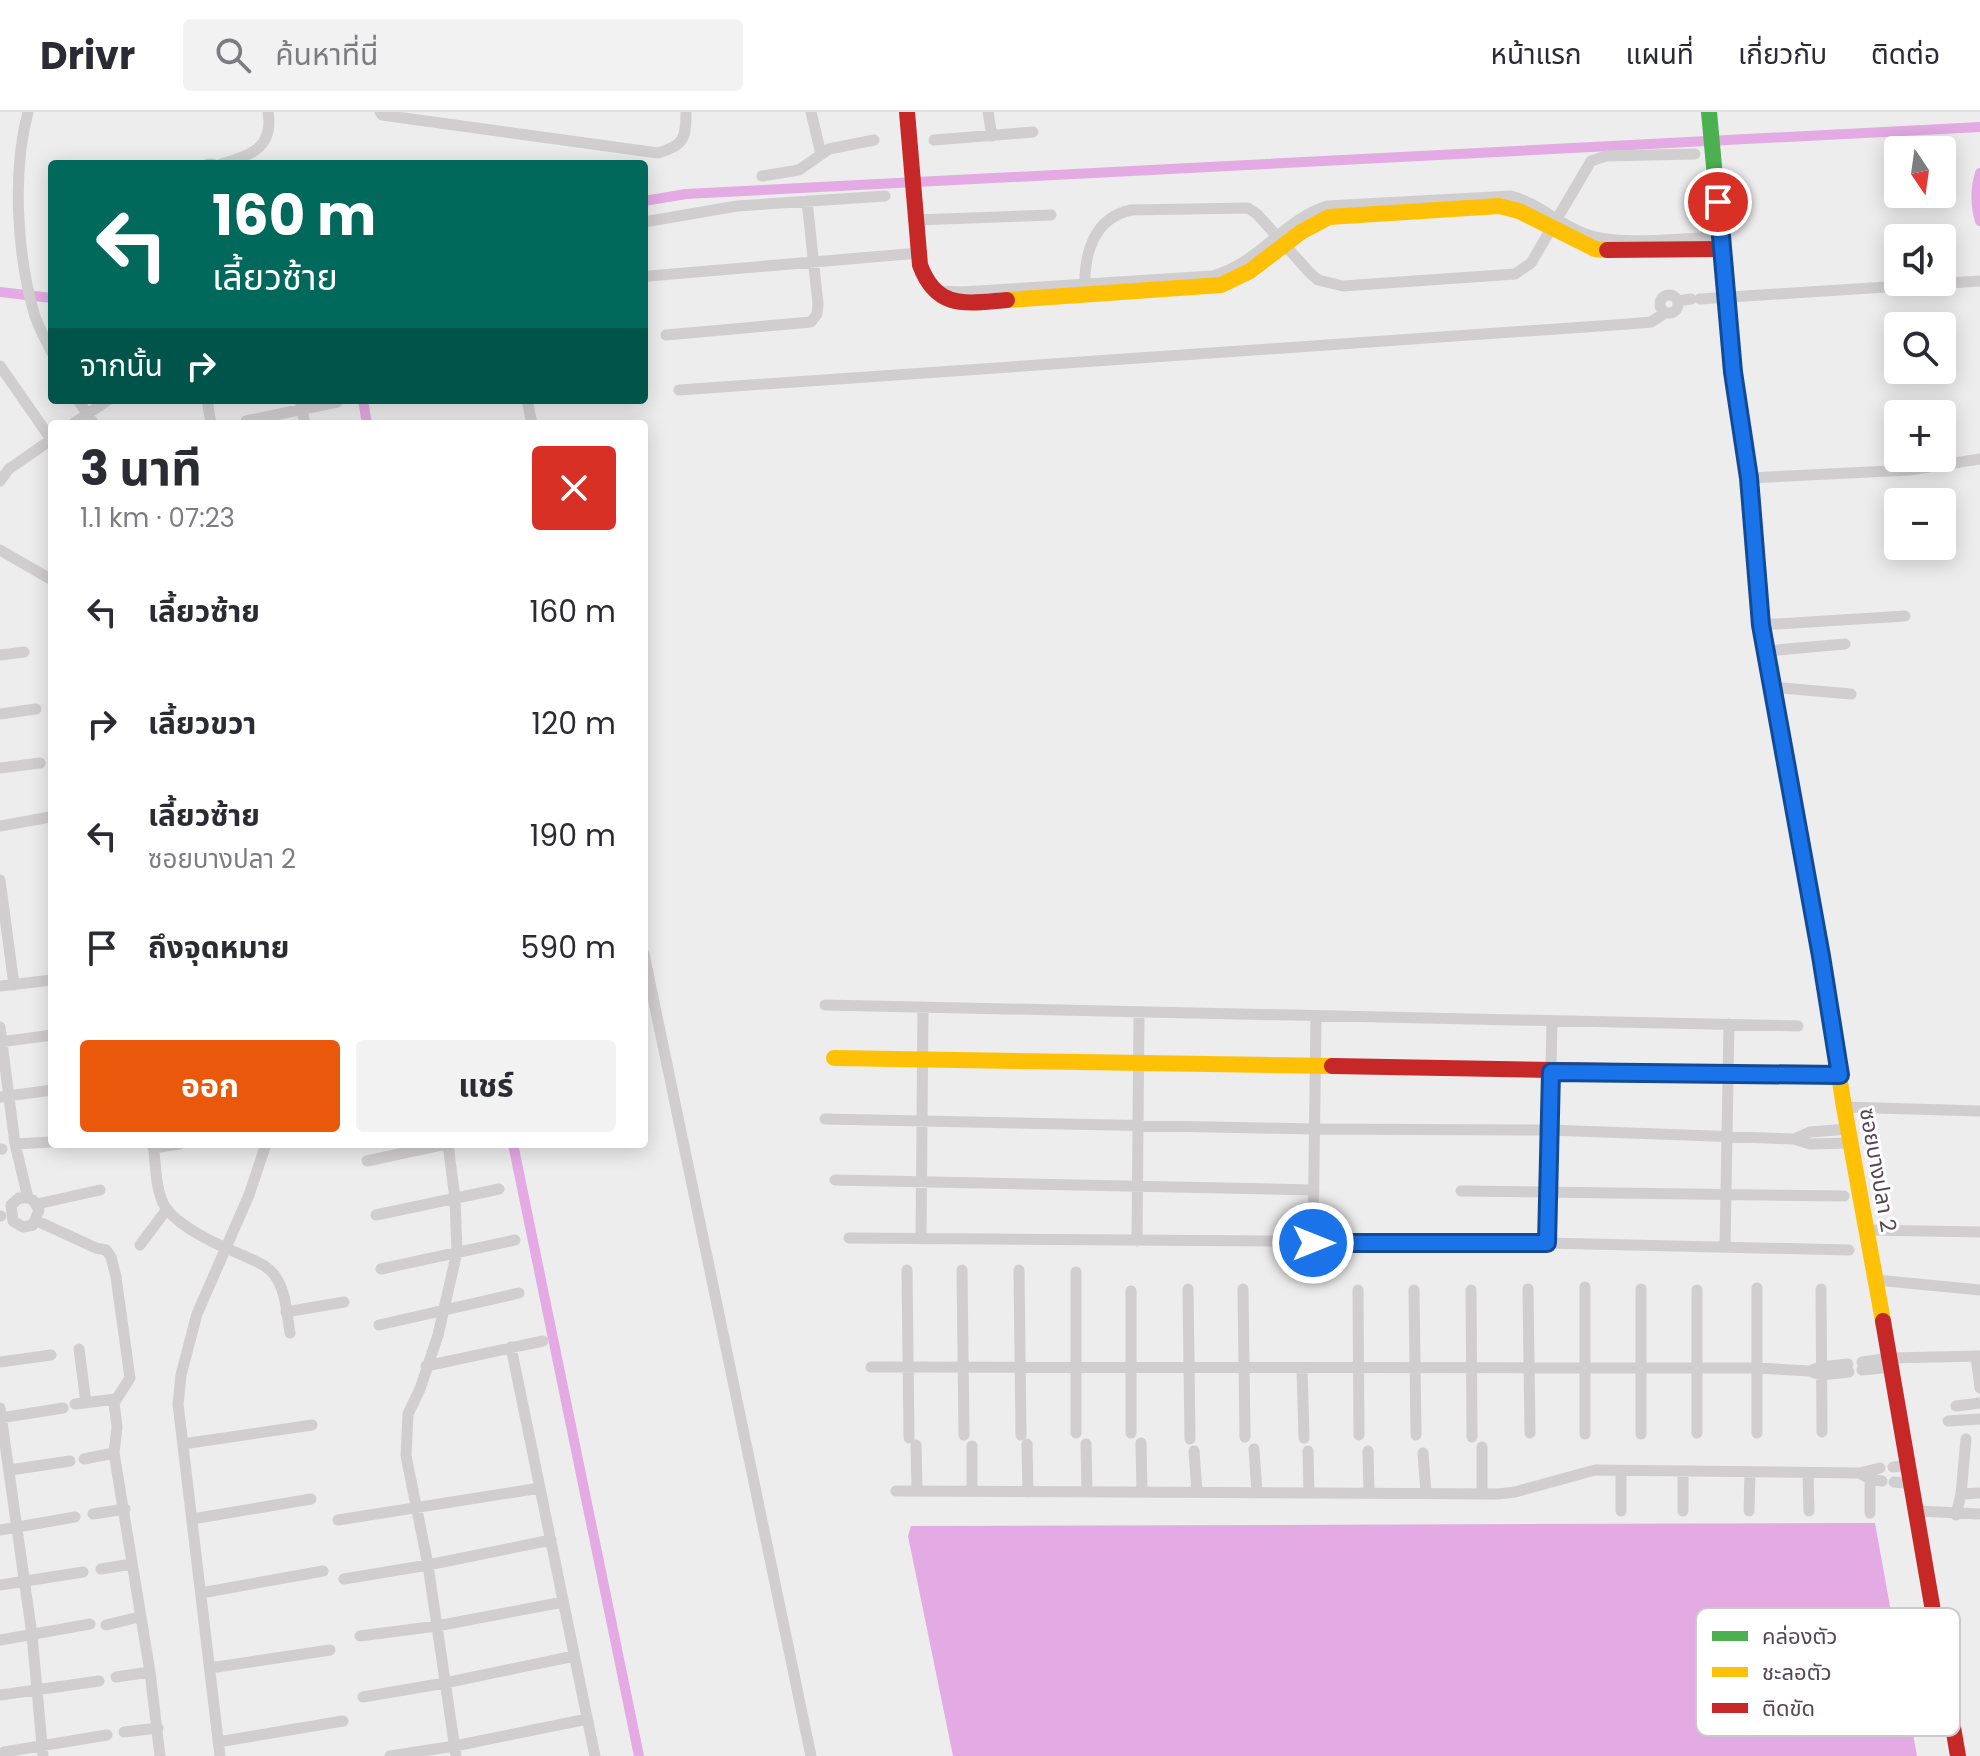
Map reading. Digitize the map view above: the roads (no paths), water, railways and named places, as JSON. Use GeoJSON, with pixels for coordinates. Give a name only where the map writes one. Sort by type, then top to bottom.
{"type":"FeatureCollection","features":[{"type":"Feature","properties":{"kind":"street"},"geometry":{"type":"LineString","coordinates":[[28,112],[21,143],[20,223],[34,313],[48,344]]}},
{"type":"Feature","properties":{"kind":"street"},"geometry":{"type":"LineString","coordinates":[[232,160],[256,151],[266,141],[270,132],[268,112]]}},
{"type":"Feature","properties":{"kind":"street"},"geometry":{"type":"LineString","coordinates":[[380,112],[382,115],[658,153],[677,147],[686,134],[686,112]]}},
{"type":"Feature","properties":{"kind":"street"},"geometry":{"type":"LineString","coordinates":[[811,112],[821,154]]}},
{"type":"Feature","properties":{"kind":"street"},"geometry":{"type":"LineString","coordinates":[[907,112],[919,253],[925,279],[934,291],[948,301],[962,303],[1085,289],[1221,285],[1244,276],[1281,241],[1329,217],[1499,206],[1553,223],[1595,249],[1721,243]]}},
{"type":"Feature","properties":{"kind":"street"},"geometry":{"type":"LineString","coordinates":[[988,112],[992,136]]}},
{"type":"Feature","properties":{"kind":"street","name":"ซอยบางปลา 2"},"geometry":{"type":"LineString","coordinates":[[1710,118],[1726,298],[1749,478],[1761,625],[1933,1608]]}},
{"type":"Feature","properties":{"kind":"street"},"geometry":{"type":"LineString","coordinates":[[934,140],[1033,132]]}},
{"type":"Feature","properties":{"kind":"street"},"geometry":{"type":"LineString","coordinates":[[762,176],[799,170],[821,154],[839,146],[874,140]]}},
{"type":"Feature","properties":{"kind":"street"},"geometry":{"type":"LineString","coordinates":[[1085,289],[1084,265],[1093,239],[1100,228],[1121,212],[1248,208],[1318,280],[1343,286],[1515,274],[1531,263],[1585,168],[1598,158],[1695,154]]}},
{"type":"Feature","properties":{"kind":"street"},"geometry":{"type":"LineString","coordinates":[[648,221],[737,206],[885,196]]}},
{"type":"Feature","properties":{"kind":"street"},"geometry":{"type":"LineString","coordinates":[[666,335],[811,322],[817,314],[818,304],[807,201]]}},
{"type":"Feature","properties":{"kind":"street"},"geometry":{"type":"LineString","coordinates":[[916,220],[1051,215]]}},
{"type":"Feature","properties":{"kind":"street"},"geometry":{"type":"LineString","coordinates":[[649,276],[919,253]]}},
{"type":"Feature","properties":{"kind":"street"},"geometry":{"type":"LineString","coordinates":[[679,390],[1628,324],[1651,322],[1677,309],[1678,301],[1980,281]]}},
{"type":"Feature","properties":{"kind":"street"},"geometry":{"type":"LineString","coordinates":[[0,366],[48,433]]}},
{"type":"Feature","properties":{"kind":"street"},"geometry":{"type":"LineString","coordinates":[[91,419],[104,404]]}},
{"type":"Feature","properties":{"kind":"street"},"geometry":{"type":"LineString","coordinates":[[249,420],[301,405]]}},
{"type":"Feature","properties":{"kind":"street"},"geometry":{"type":"LineString","coordinates":[[0,481],[9,469],[48,442]]}},
{"type":"Feature","properties":{"kind":"street"},"geometry":{"type":"LineString","coordinates":[[1749,478],[1910,470],[1980,459]]}},
{"type":"Feature","properties":{"kind":"street"},"geometry":{"type":"LineString","coordinates":[[0,550],[48,578]]}},
{"type":"Feature","properties":{"kind":"street"},"geometry":{"type":"LineString","coordinates":[[1761,625],[1905,616]]}},
{"type":"Feature","properties":{"kind":"street"},"geometry":{"type":"LineString","coordinates":[[1765,651],[1845,644]]}},
{"type":"Feature","properties":{"kind":"street"},"geometry":{"type":"LineString","coordinates":[[0,655],[24,652]]}},
{"type":"Feature","properties":{"kind":"street"},"geometry":{"type":"LineString","coordinates":[[1771,687],[1851,694]]}},
{"type":"Feature","properties":{"kind":"street"},"geometry":{"type":"LineString","coordinates":[[0,714],[36,709]]}},
{"type":"Feature","properties":{"kind":"street"},"geometry":{"type":"LineString","coordinates":[[0,768],[40,763]]}},
{"type":"Feature","properties":{"kind":"street"},"geometry":{"type":"LineString","coordinates":[[0,826],[48,817]]}},
{"type":"Feature","properties":{"kind":"street"},"geometry":{"type":"LineString","coordinates":[[0,880],[14,985]]}},
{"type":"Feature","properties":{"kind":"street"},"geometry":{"type":"LineString","coordinates":[[648,973],[811,1756]]}},
{"type":"Feature","properties":{"kind":"street"},"geometry":{"type":"LineString","coordinates":[[0,986],[48,981]]}},
{"type":"Feature","properties":{"kind":"street"},"geometry":{"type":"LineString","coordinates":[[825,1005],[1798,1026]]}},
{"type":"Feature","properties":{"kind":"street"},"geometry":{"type":"LineString","coordinates":[[921,1239],[923,1007]]}},
{"type":"Feature","properties":{"kind":"street"},"geometry":{"type":"LineString","coordinates":[[1137,1241],[1139,1012]]}},
{"type":"Feature","properties":{"kind":"street"},"geometry":{"type":"LineString","coordinates":[[1313,1243],[1316,1016]]}},
{"type":"Feature","properties":{"kind":"street"},"geometry":{"type":"LineString","coordinates":[[1547,1243],[1552,1021]]}},
{"type":"Feature","properties":{"kind":"street"},"geometry":{"type":"LineString","coordinates":[[1725,1246],[1729,1024]]}},
{"type":"Feature","properties":{"kind":"street"},"geometry":{"type":"LineString","coordinates":[[0,1027],[5,1097],[15,1144],[33,1201],[39,1210],[33,1225],[23,1227],[13,1221],[10,1213],[14,1201],[33,1201],[100,1190]]}},
{"type":"Feature","properties":{"kind":"street"},"geometry":{"type":"LineString","coordinates":[[1,1042],[48,1036]]}},
{"type":"Feature","properties":{"kind":"street"},"geometry":{"type":"LineString","coordinates":[[834,1058],[1840,1075]]}},
{"type":"Feature","properties":{"kind":"street"},"geometry":{"type":"LineString","coordinates":[[5,1097],[48,1091]]}},
{"type":"Feature","properties":{"kind":"street"},"geometry":{"type":"LineString","coordinates":[[1844,1107],[1980,1111]]}},
{"type":"Feature","properties":{"kind":"street"},"geometry":{"type":"LineString","coordinates":[[825,1119],[1314,1129],[1549,1130],[1725,1135],[1794,1139],[1817,1145],[1850,1136]]}},
{"type":"Feature","properties":{"kind":"street"},"geometry":{"type":"LineString","coordinates":[[15,1144],[48,1142]]}},
{"type":"Feature","properties":{"kind":"street"},"geometry":{"type":"LineString","coordinates":[[153,1148],[160,1191],[167,1209],[185,1224],[225,1248],[265,1266],[276,1275],[290,1333]]}},
{"type":"Feature","properties":{"kind":"street"},"geometry":{"type":"LineString","coordinates":[[220,1756],[178,1404],[181,1375],[197,1314],[249,1195],[265,1148]]}},
{"type":"Feature","properties":{"kind":"street"},"geometry":{"type":"LineString","coordinates":[[367,1161],[428,1148]]}},
{"type":"Feature","properties":{"kind":"street"},"geometry":{"type":"LineString","coordinates":[[448,1148],[455,1199],[457,1252],[438,1335],[408,1414],[406,1456],[428,1565],[455,1751]]}},
{"type":"Feature","properties":{"kind":"street"},"geometry":{"type":"LineString","coordinates":[[835,1180],[1314,1190]]}},
{"type":"Feature","properties":{"kind":"street"},"geometry":{"type":"LineString","coordinates":[[376,1215],[499,1189]]}},
{"type":"Feature","properties":{"kind":"street"},"geometry":{"type":"LineString","coordinates":[[1461,1191],[1844,1196]]}},
{"type":"Feature","properties":{"kind":"street"},"geometry":{"type":"LineString","coordinates":[[140,1245],[167,1209]]}},
{"type":"Feature","properties":{"kind":"street"},"geometry":{"type":"LineString","coordinates":[[37,1221],[106,1250],[116,1277],[130,1378],[114,1403],[117,1427],[114,1453],[150,1672],[160,1756]]}},
{"type":"Feature","properties":{"kind":"street"},"geometry":{"type":"LineString","coordinates":[[1867,1230],[1980,1232]]}},
{"type":"Feature","properties":{"kind":"street"},"geometry":{"type":"LineString","coordinates":[[849,1238],[1547,1243],[1849,1250]]}},
{"type":"Feature","properties":{"kind":"street"},"geometry":{"type":"LineString","coordinates":[[381,1269],[515,1240]]}},
{"type":"Feature","properties":{"kind":"street"},"geometry":{"type":"LineString","coordinates":[[907,1270],[908,1367],[917,1491]]}},
{"type":"Feature","properties":{"kind":"street"},"geometry":{"type":"LineString","coordinates":[[962,1270],[964,1368],[972,1491]]}},
{"type":"Feature","properties":{"kind":"street"},"geometry":{"type":"LineString","coordinates":[[1019,1270],[1020,1368],[1028,1492]]}},
{"type":"Feature","properties":{"kind":"street"},"geometry":{"type":"LineString","coordinates":[[1076,1272],[1076,1433]]}},
{"type":"Feature","properties":{"kind":"street"},"geometry":{"type":"LineString","coordinates":[[1876,1280],[1980,1290]]}},
{"type":"Feature","properties":{"kind":"street"},"geometry":{"type":"LineString","coordinates":[[1585,1287],[1585,1434]]}},
{"type":"Feature","properties":{"kind":"street"},"geometry":{"type":"LineString","coordinates":[[1757,1288],[1757,1433]]}},
{"type":"Feature","properties":{"kind":"street"},"geometry":{"type":"LineString","coordinates":[[1188,1289],[1192,1445],[1197,1492]]}},
{"type":"Feature","properties":{"kind":"street"},"geometry":{"type":"LineString","coordinates":[[1243,1289],[1245,1437]]}},
{"type":"Feature","properties":{"kind":"street"},"geometry":{"type":"LineString","coordinates":[[1528,1289],[1530,1433]]}},
{"type":"Feature","properties":{"kind":"street"},"geometry":{"type":"LineString","coordinates":[[1641,1289],[1641,1434]]}},
{"type":"Feature","properties":{"kind":"street"},"geometry":{"type":"LineString","coordinates":[[1821,1289],[1822,1432]]}},
{"type":"Feature","properties":{"kind":"street"},"geometry":{"type":"LineString","coordinates":[[1358,1290],[1359,1435]]}},
{"type":"Feature","properties":{"kind":"street"},"geometry":{"type":"LineString","coordinates":[[1414,1290],[1416,1435]]}},
{"type":"Feature","properties":{"kind":"street"},"geometry":{"type":"LineString","coordinates":[[1471,1290],[1472,1437]]}},
{"type":"Feature","properties":{"kind":"street"},"geometry":{"type":"LineString","coordinates":[[1697,1290],[1697,1433]]}},
{"type":"Feature","properties":{"kind":"street"},"geometry":{"type":"LineString","coordinates":[[1131,1291],[1131,1433]]}},
{"type":"Feature","properties":{"kind":"street"},"geometry":{"type":"LineString","coordinates":[[379,1325],[519,1293]]}},
{"type":"Feature","properties":{"kind":"street"},"geometry":{"type":"LineString","coordinates":[[286,1312],[344,1302]]}},
{"type":"Feature","properties":{"kind":"street"},"geometry":{"type":"LineString","coordinates":[[426,1366],[543,1341]]}},
{"type":"Feature","properties":{"kind":"street"},"geometry":{"type":"LineString","coordinates":[[511,1347],[595,1756]]}},
{"type":"Feature","properties":{"kind":"street"},"geometry":{"type":"LineString","coordinates":[[75,1405],[79,1349]]}},
{"type":"Feature","properties":{"kind":"street"},"geometry":{"type":"LineString","coordinates":[[0,1362],[51,1355]]}},
{"type":"Feature","properties":{"kind":"street"},"geometry":{"type":"LineString","coordinates":[[871,1367],[1757,1368],[1821,1371],[1978,1356],[1980,1388]]}},
{"type":"Feature","properties":{"kind":"street"},"geometry":{"type":"LineString","coordinates":[[1302,1368],[1304,1438]]}},
{"type":"Feature","properties":{"kind":"street"},"geometry":{"type":"LineString","coordinates":[[42,1751],[32,1635],[0,1415],[116,1399]]}},
{"type":"Feature","properties":{"kind":"street"},"geometry":{"type":"LineString","coordinates":[[1974,1419],[1961,1406],[1980,1403]]}},
{"type":"Feature","properties":{"kind":"street"},"geometry":{"type":"LineString","coordinates":[[1948,1421],[1974,1419]]}},
{"type":"Feature","properties":{"kind":"street"},"geometry":{"type":"LineString","coordinates":[[183,1444],[312,1425]]}},
{"type":"Feature","properties":{"kind":"street"},"geometry":{"type":"LineString","coordinates":[[1956,1515],[1966,1439]]}},
{"type":"Feature","properties":{"kind":"street"},"geometry":{"type":"LineString","coordinates":[[1141,1443],[1142,1492]]}},
{"type":"Feature","properties":{"kind":"street"},"geometry":{"type":"LineString","coordinates":[[1086,1444],[1087,1492]]}},
{"type":"Feature","properties":{"kind":"street"},"geometry":{"type":"LineString","coordinates":[[1482,1447],[1482,1494]]}},
{"type":"Feature","properties":{"kind":"street"},"geometry":{"type":"LineString","coordinates":[[1254,1449],[1257,1493]]}},
{"type":"Feature","properties":{"kind":"street"},"geometry":{"type":"LineString","coordinates":[[1308,1451],[1309,1493]]}},
{"type":"Feature","properties":{"kind":"street"},"geometry":{"type":"LineString","coordinates":[[1368,1451],[1369,1493]]}},
{"type":"Feature","properties":{"kind":"street"},"geometry":{"type":"LineString","coordinates":[[84,1459],[114,1453]]}},
{"type":"Feature","properties":{"kind":"street"},"geometry":{"type":"LineString","coordinates":[[1423,1453],[1426,1493]]}},
{"type":"Feature","properties":{"kind":"street"},"geometry":{"type":"LineString","coordinates":[[7,1471],[70,1461]]}},
{"type":"Feature","properties":{"kind":"street"},"geometry":{"type":"LineString","coordinates":[[1878,1474],[1910,1465]]}},
{"type":"Feature","properties":{"kind":"street"},"geometry":{"type":"LineString","coordinates":[[896,1491],[1482,1494],[1515,1492],[1586,1472],[1621,1471],[1878,1474],[1913,1484]]}},
{"type":"Feature","properties":{"kind":"street"},"geometry":{"type":"LineString","coordinates":[[1621,1471],[1621,1511]]}},
{"type":"Feature","properties":{"kind":"street"},"geometry":{"type":"LineString","coordinates":[[1683,1471],[1683,1511]]}},
{"type":"Feature","properties":{"kind":"street"},"geometry":{"type":"LineString","coordinates":[[1749,1511],[1750,1472]]}},
{"type":"Feature","properties":{"kind":"street"},"geometry":{"type":"LineString","coordinates":[[1808,1473],[1809,1511]]}},
{"type":"Feature","properties":{"kind":"street"},"geometry":{"type":"LineString","coordinates":[[1870,1513],[1878,1474]]}},
{"type":"Feature","properties":{"kind":"street"},"geometry":{"type":"LineString","coordinates":[[338,1520],[540,1488]]}},
{"type":"Feature","properties":{"kind":"street"},"geometry":{"type":"LineString","coordinates":[[1961,1494],[1980,1493]]}},
{"type":"Feature","properties":{"kind":"street"},"geometry":{"type":"LineString","coordinates":[[192,1519],[311,1499]]}},
{"type":"Feature","properties":{"kind":"street"},"geometry":{"type":"LineString","coordinates":[[93,1514],[125,1509]]}},
{"type":"Feature","properties":{"kind":"street"},"geometry":{"type":"LineString","coordinates":[[1917,1511],[1980,1514]]}},
{"type":"Feature","properties":{"kind":"street"},"geometry":{"type":"LineString","coordinates":[[0,1530],[75,1517]]}},
{"type":"Feature","properties":{"kind":"street"},"geometry":{"type":"LineString","coordinates":[[344,1579],[551,1540]]}},
{"type":"Feature","properties":{"kind":"street"},"geometry":{"type":"LineString","coordinates":[[101,1569],[132,1564]]}},
{"type":"Feature","properties":{"kind":"street"},"geometry":{"type":"LineString","coordinates":[[201,1593],[323,1571]]}},
{"type":"Feature","properties":{"kind":"street"},"geometry":{"type":"LineString","coordinates":[[0,1585],[83,1572]]}},
{"type":"Feature","properties":{"kind":"street"},"geometry":{"type":"LineString","coordinates":[[360,1636],[437,1626],[563,1602]]}},
{"type":"Feature","properties":{"kind":"street"},"geometry":{"type":"LineString","coordinates":[[106,1625],[139,1617]]}},
{"type":"Feature","properties":{"kind":"street"},"geometry":{"type":"LineString","coordinates":[[0,1640],[90,1624]]}},
{"type":"Feature","properties":{"kind":"street"},"geometry":{"type":"LineString","coordinates":[[210,1668],[330,1650]]}},
{"type":"Feature","properties":{"kind":"street"},"geometry":{"type":"LineString","coordinates":[[363,1697],[574,1656]]}},
{"type":"Feature","properties":{"kind":"street"},"geometry":{"type":"LineString","coordinates":[[116,1677],[150,1672]]}},
{"type":"Feature","properties":{"kind":"street"},"geometry":{"type":"LineString","coordinates":[[0,1695],[99,1681]]}},
{"type":"Feature","properties":{"kind":"street"},"geometry":{"type":"LineString","coordinates":[[390,1756],[455,1751],[587,1719]]}},
{"type":"Feature","properties":{"kind":"street"},"geometry":{"type":"LineString","coordinates":[[218,1742],[343,1721]]}},
{"type":"Feature","properties":{"kind":"street"},"geometry":{"type":"LineString","coordinates":[[124,1732],[158,1728]]}},
{"type":"Feature","properties":{"kind":"street"},"geometry":{"type":"LineString","coordinates":[[4,1752],[42,1751],[107,1735]]}},
{"type":"Feature","properties":{"kind":"street","name":"ซอยบางปลา 2"},"geometry":{"type":"LineString","coordinates":[[1955,1736],[1958,1756]]}},
{"type":"Feature","properties":{"kind":"waterway"},"geometry":{"type":"LineString","coordinates":[[648,200],[686,194],[1980,127]]}},
{"type":"Feature","properties":{"kind":"waterway"},"geometry":{"type":"LineString","coordinates":[[1980,173],[1976,197],[1980,221]]}},
{"type":"Feature","properties":{"kind":"waterway"},"geometry":{"type":"LineString","coordinates":[[0,292],[48,298]]}},
{"type":"Feature","properties":{"kind":"waterway"},"geometry":{"type":"LineString","coordinates":[[364,404],[366,420]]}},
{"type":"Feature","properties":{"kind":"waterway"},"geometry":{"type":"LineString","coordinates":[[514,1148],[639,1756]]}}]}
